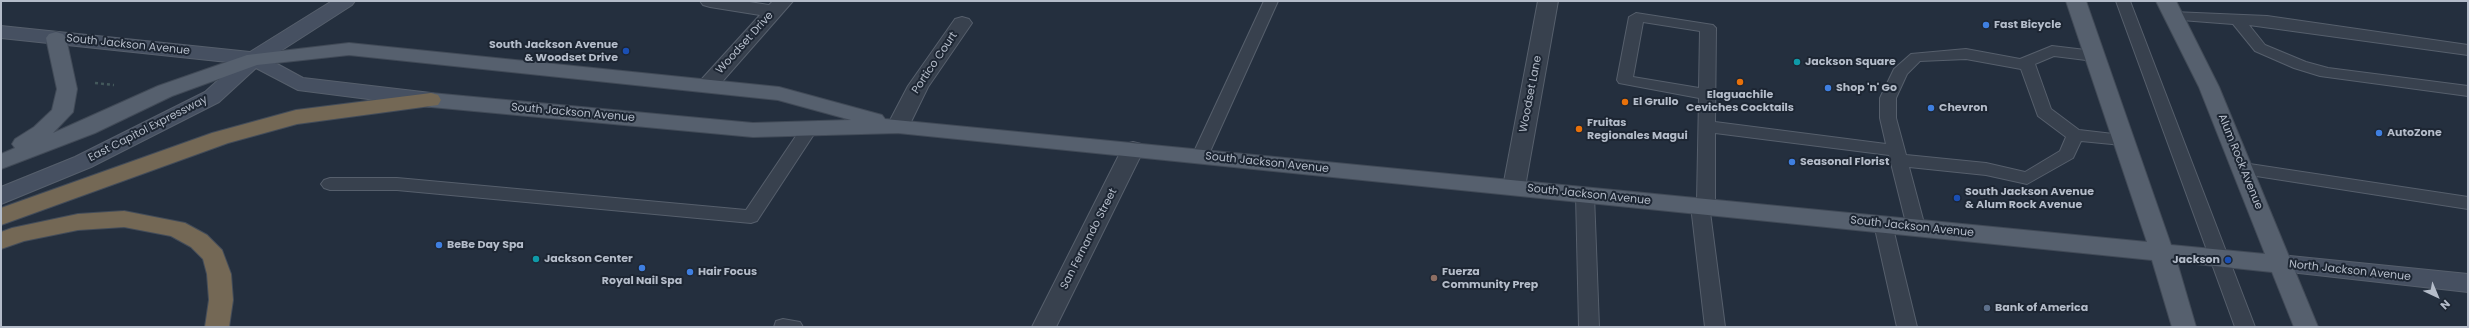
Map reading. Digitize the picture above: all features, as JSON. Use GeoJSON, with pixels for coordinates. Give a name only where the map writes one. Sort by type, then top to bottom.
{"type":"FeatureCollection","features":[{"type":"Feature","properties":{"kind":"highway"},"geometry":{"type":"LineString","coordinates":[[1,217],[220,138],[296,117],[431,100]]}},
{"type":"Feature","properties":{"kind":"highway"},"geometry":{"type":"LineString","coordinates":[[1,241],[20,234],[86,222],[124,219],[177,229],[199,241],[214,256],[219,274],[222,300],[217,327]]}},
{"type":"Feature","properties":{"kind":"main road"},"geometry":{"type":"LineString","coordinates":[[254,59],[345,1]]}},
{"type":"Feature","properties":{"kind":"main road"},"geometry":{"type":"LineString","coordinates":[[2076,1],[2122,140],[2162,252],[2184,327]]}},
{"type":"Feature","properties":{"kind":"main road","name":"Alum Rock Avenue"},"geometry":{"type":"LineString","coordinates":[[2170,8],[2209,87],[2306,327]]}},
{"type":"Feature","properties":{"kind":"main road","name":"South Jackson Avenue"},"geometry":{"type":"LineString","coordinates":[[1,32],[254,59],[349,49],[707,86],[779,94],[898,126]]}},
{"type":"Feature","properties":{"kind":"main road"},"geometry":{"type":"LineString","coordinates":[[1,157],[42,132],[62,112],[67,89],[56,38]]}},
{"type":"Feature","properties":{"kind":"main road","name":"South Jackson Avenue"},"geometry":{"type":"LineString","coordinates":[[254,59],[298,84],[431,100],[753,130],[898,126],[2280,264]]}},
{"type":"Feature","properties":{"kind":"main road","name":"East Capitol Expressway"},"geometry":{"type":"LineString","coordinates":[[1,162],[87,128],[165,91],[254,59]]}},
{"type":"Feature","properties":{"kind":"main road","name":"East Capitol Expressway"},"geometry":{"type":"LineString","coordinates":[[1,196],[83,162],[212,97],[254,59]]}},
{"type":"Feature","properties":{"kind":"main road","name":"North Jackson Avenue"},"geometry":{"type":"LineString","coordinates":[[2280,264],[2468,283]]}},
{"type":"Feature","properties":{"kind":"street"},"geometry":{"type":"LineString","coordinates":[[710,1],[778,7]]}},
{"type":"Feature","properties":{"kind":"street","name":"Woodset Lane"},"geometry":{"type":"LineString","coordinates":[[1514,187],[1548,1]]}},
{"type":"Feature","properties":{"kind":"street","name":"Woodset Drive"},"geometry":{"type":"LineString","coordinates":[[707,86],[778,7]]}},
{"type":"Feature","properties":{"kind":"street","name":"Portico Court"},"geometry":{"type":"LineString","coordinates":[[898,126],[918,86],[962,23]]}},
{"type":"Feature","properties":{"kind":"street","name":"San Fernando Street"},"geometry":{"type":"LineString","coordinates":[[1044,327],[1133,149]]}},
{"type":"Feature","properties":{"kind":"lane"},"geometry":{"type":"LineString","coordinates":[[1200,156],[1271,1]]}},
{"type":"Feature","properties":{"kind":"lane"},"geometry":{"type":"LineString","coordinates":[[2123,1],[2221,258],[2245,327]]}},
{"type":"Feature","properties":{"kind":"lane"},"geometry":{"type":"LineString","coordinates":[[2170,8],[2238,20],[2266,21],[2468,50]]}},
{"type":"Feature","properties":{"kind":"lane"},"geometry":{"type":"LineString","coordinates":[[1707,94],[1625,80],[1636,17],[1708,28],[1707,94],[1703,206],[1715,327]]}},
{"type":"Feature","properties":{"kind":"lane"},"geometry":{"type":"LineString","coordinates":[[2238,20],[2260,48],[2300,65],[2326,73],[2468,91]]}},
{"type":"Feature","properties":{"kind":"lane"},"geometry":{"type":"LineString","coordinates":[[1916,228],[1899,155],[1888,118],[1888,98],[1900,72],[1916,57],[1966,54],[2022,64],[2052,51],[2094,56]]}},
{"type":"Feature","properties":{"kind":"lane"},"geometry":{"type":"LineString","coordinates":[[2026,62],[2044,112],[2075,136],[2122,140]]}},
{"type":"Feature","properties":{"kind":"lane"},"geometry":{"type":"LineString","coordinates":[[1706,126],[1899,155],[2027,178],[2067,154],[2075,136]]}},
{"type":"Feature","properties":{"kind":"lane"},"geometry":{"type":"LineString","coordinates":[[330,184],[397,184],[751,217],[810,128]]}},
{"type":"Feature","properties":{"kind":"lane"},"geometry":{"type":"LineString","coordinates":[[2243,170],[2468,203]]}},
{"type":"Feature","properties":{"kind":"lane"},"geometry":{"type":"LineString","coordinates":[[1585,195],[1589,327]]}},
{"type":"Feature","properties":{"kind":"lane"},"geometry":{"type":"LineString","coordinates":[[1883,224],[1907,327]]}},
{"type":"Feature","properties":{"kind":"place","name":"Fast Bicycle"},"geometry":{"type":"Point","coordinates":[1986,25]}},
{"type":"Feature","properties":{"kind":"place","name":"South Jackson Avenue & Woodset Drive"},"geometry":{"type":"Point","coordinates":[626,51]}},
{"type":"Feature","properties":{"kind":"place","name":"Jackson Square"},"geometry":{"type":"Point","coordinates":[1797,62]}},
{"type":"Feature","properties":{"kind":"place","name":"Elaguachile Ceviches Cocktails"},"geometry":{"type":"Point","coordinates":[1740,82]}},
{"type":"Feature","properties":{"kind":"place","name":"Shop 'n' Go"},"geometry":{"type":"Point","coordinates":[1828,88]}},
{"type":"Feature","properties":{"kind":"place","name":"El Grullo"},"geometry":{"type":"Point","coordinates":[1625,102]}},
{"type":"Feature","properties":{"kind":"place","name":"Chevron"},"geometry":{"type":"Point","coordinates":[1931,108]}},
{"type":"Feature","properties":{"kind":"place","name":"Fruitas Regionales Magui"},"geometry":{"type":"Point","coordinates":[1579,129]}},
{"type":"Feature","properties":{"kind":"place","name":"AutoZone"},"geometry":{"type":"Point","coordinates":[2379,133]}},
{"type":"Feature","properties":{"kind":"place","name":"Seasonal Florist"},"geometry":{"type":"Point","coordinates":[1792,162]}},
{"type":"Feature","properties":{"kind":"place","name":"South Jackson Avenue & Alum Rock Avenue"},"geometry":{"type":"Point","coordinates":[1957,198]}},
{"type":"Feature","properties":{"kind":"place","name":"BeBe Day Spa"},"geometry":{"type":"Point","coordinates":[439,245]}},
{"type":"Feature","properties":{"kind":"place","name":"Jackson Center"},"geometry":{"type":"Point","coordinates":[536,259]}},
{"type":"Feature","properties":{"kind":"place","name":"Jackson"},"geometry":{"type":"Point","coordinates":[2228,260]}},
{"type":"Feature","properties":{"kind":"place","name":"Royal Nail Spa"},"geometry":{"type":"Point","coordinates":[642,268]}},
{"type":"Feature","properties":{"kind":"place","name":"Hair Focus"},"geometry":{"type":"Point","coordinates":[690,272]}},
{"type":"Feature","properties":{"kind":"place","name":"Fuerza Community Prep"},"geometry":{"type":"Point","coordinates":[1434,278]}},
{"type":"Feature","properties":{"kind":"place","name":"Bank of America"},"geometry":{"type":"Point","coordinates":[1987,308]}}]}
